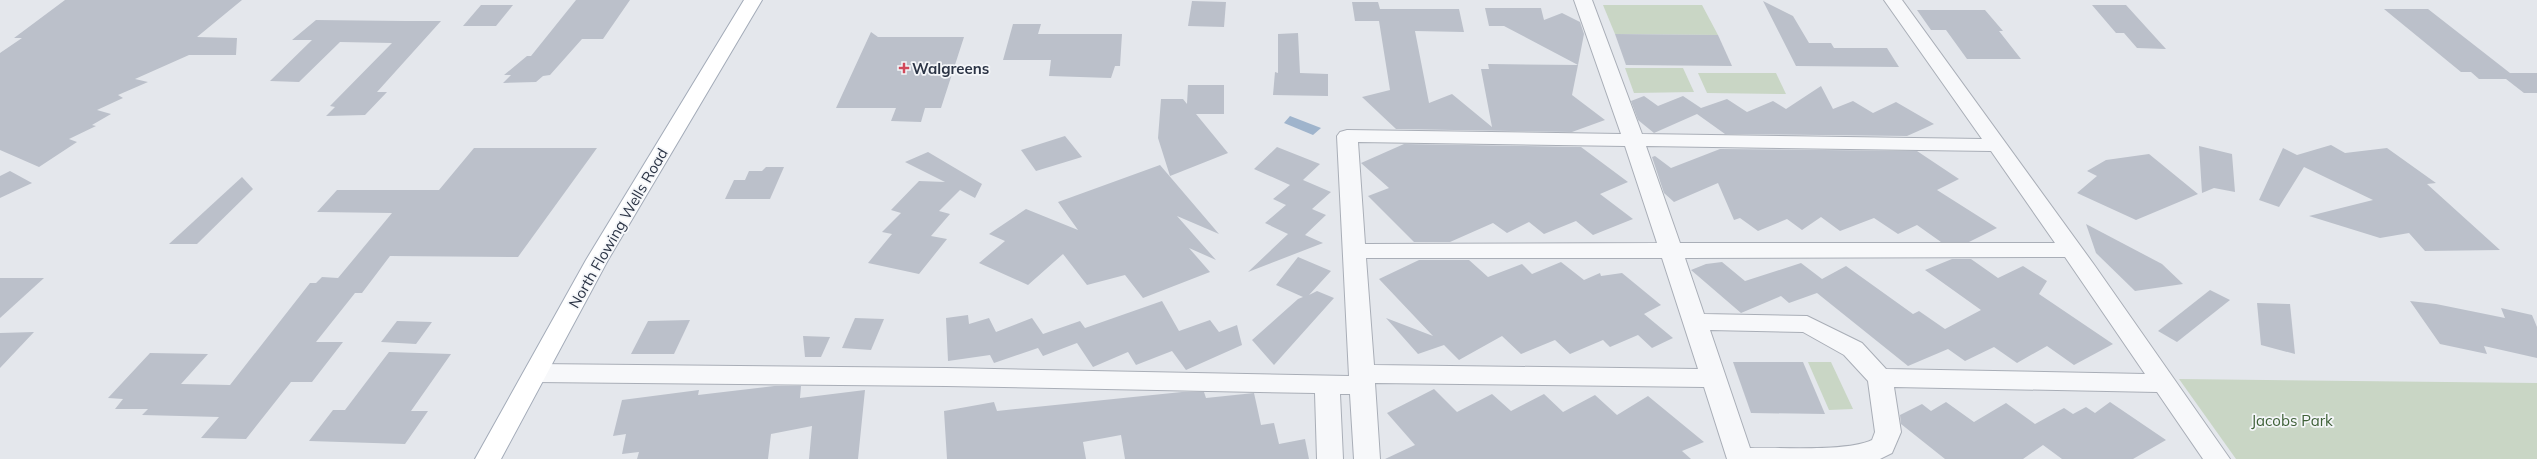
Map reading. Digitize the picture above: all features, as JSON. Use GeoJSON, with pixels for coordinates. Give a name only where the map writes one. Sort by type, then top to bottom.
{"type":"FeatureCollection","features":[{"type":"Feature","properties":{"kind":"main road","name":"North Flowing Wells Road"},"geometry":{"type":"LineString","coordinates":[[488,459],[597,260],[753,0]]}},
{"type":"Feature","properties":{"kind":"street"},"geometry":{"type":"LineString","coordinates":[[1583,0],[1634,141],[1740,458],[1843,456],[1867,454],[1883,446],[1888,432],[1880,378],[1853,350],[1807,324],[1695,322]]}},
{"type":"Feature","properties":{"kind":"street"},"geometry":{"type":"LineString","coordinates":[[1893,0],[2072,250],[2218,459]]}},
{"type":"Feature","properties":{"kind":"street"},"geometry":{"type":"LineString","coordinates":[[1366,459],[1347,136],[1634,141],[1996,144]]}},
{"type":"Feature","properties":{"kind":"street"},"geometry":{"type":"LineString","coordinates":[[1353,251],[2072,250]]}},
{"type":"Feature","properties":{"kind":"street"},"geometry":{"type":"LineString","coordinates":[[536,373],[954,377],[1327,385],[1362,380],[1714,378]]}},
{"type":"Feature","properties":{"kind":"street"},"geometry":{"type":"LineString","coordinates":[[1880,378],[2165,383]]}},
{"type":"Feature","properties":{"kind":"street"},"geometry":{"type":"LineString","coordinates":[[1327,385],[1330,459]]}},
{"type":"Feature","properties":{"kind":"green space"},"geometry":{"type":"Polygon","coordinates":[[[1603,5],[1702,5],[1718,35],[1615,34],[1603,5]]]}},
{"type":"Feature","properties":{"kind":"green space"},"geometry":{"type":"Polygon","coordinates":[[[1625,68],[1683,68],[1694,92],[1634,93],[1625,68]]]}},
{"type":"Feature","properties":{"kind":"green space"},"geometry":{"type":"Polygon","coordinates":[[[1698,73],[1776,73],[1786,94],[1707,93],[1698,73]]]}},
{"type":"Feature","properties":{"kind":"green space"},"geometry":{"type":"Polygon","coordinates":[[[1808,362],[1831,362],[1853,409],[1829,410],[1808,362]]]}},
{"type":"Feature","properties":{"kind":"green space","name":"Jacobs Park"},"geometry":{"type":"Polygon","coordinates":[[[2179,379],[2537,383],[2537,459],[2236,459],[2179,379]]]}},
{"type":"Feature","properties":{"kind":"water"},"geometry":{"type":"Polygon","coordinates":[[[1290,116],[1321,128],[1313,135],[1284,123],[1290,116]]]}},
{"type":"Feature","properties":{"kind":"building"},"geometry":{"type":"Polygon","coordinates":[[[65,0],[242,0],[197,37],[237,38],[236,55],[189,55],[135,79],[148,82],[118,95],[123,98],[97,110],[111,114],[92,125],[96,126],[69,139],[77,142],[39,167],[0,150],[0,53],[22,38],[14,38],[65,0]]]}},
{"type":"Feature","properties":{"kind":"building"},"geometry":{"type":"Polygon","coordinates":[[[576,0],[630,0],[603,39],[582,39],[550,75],[543,76],[536,82],[503,83],[511,75],[504,75],[527,56],[531,56],[576,0]]]}},
{"type":"Feature","properties":{"kind":"building"},"geometry":{"type":"Polygon","coordinates":[[[1192,1],[1226,2],[1224,27],[1188,26],[1192,1]]]}},
{"type":"Feature","properties":{"kind":"building"},"geometry":{"type":"Polygon","coordinates":[[[1763,1],[1793,16],[1809,43],[1831,43],[1834,48],[1887,48],[1899,67],[1796,66],[1763,1]]]}},
{"type":"Feature","properties":{"kind":"building"},"geometry":{"type":"Polygon","coordinates":[[[1352,2],[1378,2],[1380,9],[1459,9],[1464,32],[1415,31],[1429,103],[1452,94],[1492,127],[1481,69],[1489,69],[1488,64],[1578,65],[1572,95],[1605,120],[1572,132],[1396,129],[1362,97],[1390,90],[1379,21],[1355,21],[1352,2]]]}},
{"type":"Feature","properties":{"kind":"building"},"geometry":{"type":"Polygon","coordinates":[[[481,5],[513,5],[496,26],[463,26],[481,5]]]}},
{"type":"Feature","properties":{"kind":"building"},"geometry":{"type":"Polygon","coordinates":[[[2092,5],[2126,5],[2166,49],[2137,48],[2124,33],[2116,33],[2092,5]]]}},
{"type":"Feature","properties":{"kind":"building"},"geometry":{"type":"Polygon","coordinates":[[[1485,8],[1541,8],[1544,20],[1562,13],[1580,22],[1584,34],[1578,65],[1504,26],[1489,26],[1485,8]]]}},
{"type":"Feature","properties":{"kind":"building"},"geometry":{"type":"Polygon","coordinates":[[[2384,9],[2428,9],[2510,73],[2537,73],[2537,93],[2524,93],[2506,79],[2479,79],[2471,72],[2461,72],[2384,9]]]}},
{"type":"Feature","properties":{"kind":"building"},"geometry":{"type":"Polygon","coordinates":[[[1917,10],[1985,10],[2003,31],[1999,31],[2021,59],[1967,59],[1946,30],[1931,30],[1917,10]]]}},
{"type":"Feature","properties":{"kind":"building"},"geometry":{"type":"Polygon","coordinates":[[[316,20],[441,21],[377,92],[387,92],[365,115],[326,116],[335,107],[330,106],[392,43],[340,42],[299,82],[270,81],[312,40],[292,40],[316,20]]]}},
{"type":"Feature","properties":{"kind":"building"},"geometry":{"type":"Polygon","coordinates":[[[1013,24],[1041,24],[1038,34],[1122,34],[1120,66],[1115,66],[1111,78],[1049,76],[1051,60],[1003,60],[1013,24]]]}},
{"type":"Feature","properties":{"kind":"building","name":"Walgreens"},"geometry":{"type":"Polygon","coordinates":[[[871,32],[878,37],[964,37],[941,108],[925,108],[921,122],[891,121],[896,108],[836,108],[871,32]]]}},
{"type":"Feature","properties":{"kind":"building"},"geometry":{"type":"Polygon","coordinates":[[[1298,33],[1300,73],[1328,74],[1328,96],[1273,95],[1275,72],[1278,73],[1278,34],[1298,33]]]}},
{"type":"Feature","properties":{"kind":"building"},"geometry":{"type":"Polygon","coordinates":[[[1615,34],[1718,35],[1732,66],[1626,65],[1615,34]]]}},
{"type":"Feature","properties":{"kind":"building"},"geometry":{"type":"Polygon","coordinates":[[[1188,85],[1224,85],[1224,114],[1196,114],[1228,153],[1170,176],[1158,138],[1161,99],[1183,99],[1187,104],[1188,85]]]}},
{"type":"Feature","properties":{"kind":"building"},"geometry":{"type":"Polygon","coordinates":[[[1821,86],[1833,109],[1853,101],[1873,113],[1896,102],[1934,124],[1907,136],[1725,134],[1697,114],[1654,133],[1638,120],[1631,101],[1644,96],[1658,106],[1683,96],[1701,108],[1727,99],[1747,112],[1773,101],[1786,109],[1821,86]]]}},
{"type":"Feature","properties":{"kind":"building"},"geometry":{"type":"Polygon","coordinates":[[[1065,136],[1082,157],[1036,171],[1021,150],[1065,136]]]}},
{"type":"Feature","properties":{"kind":"building"},"geometry":{"type":"Polygon","coordinates":[[[1404,144],[1581,147],[1628,182],[1600,194],[1633,219],[1593,235],[1576,221],[1544,234],[1529,222],[1507,233],[1493,223],[1450,242],[1414,242],[1368,196],[1389,188],[1361,163],[1404,144]]]}},
{"type":"Feature","properties":{"kind":"building"},"geometry":{"type":"Polygon","coordinates":[[[2331,145],[2345,153],[2387,148],[2436,183],[2427,184],[2500,250],[2425,251],[2409,233],[2380,238],[2309,216],[2373,200],[2304,167],[2279,207],[2259,200],[2283,148],[2297,155],[2331,145]]]}},
{"type":"Feature","properties":{"kind":"building"},"geometry":{"type":"Polygon","coordinates":[[[2199,146],[2232,154],[2235,192],[2214,188],[2202,193],[2199,146]]]}},
{"type":"Feature","properties":{"kind":"building"},"geometry":{"type":"Polygon","coordinates":[[[1277,147],[1320,164],[1303,180],[1331,192],[1312,209],[1326,215],[1305,235],[1323,243],[1248,272],[1288,234],[1265,223],[1286,205],[1273,199],[1290,185],[1254,169],[1277,147]]]}},
{"type":"Feature","properties":{"kind":"building"},"geometry":{"type":"Polygon","coordinates":[[[474,148],[597,148],[518,257],[390,256],[362,293],[355,293],[316,342],[343,342],[312,382],[291,382],[246,439],[201,438],[219,417],[142,415],[148,409],[115,409],[123,399],[108,398],[150,353],[208,354],[181,384],[230,385],[310,283],[316,283],[322,277],[338,278],[392,213],[317,212],[337,190],[439,190],[474,148]]]}},
{"type":"Feature","properties":{"kind":"building"},"geometry":{"type":"Polygon","coordinates":[[[1720,149],[1917,151],[1959,179],[1937,190],[1997,228],[1969,242],[1941,242],[1917,225],[1898,234],[1874,218],[1840,231],[1821,217],[1802,230],[1787,219],[1758,231],[1740,218],[1734,220],[1718,183],[1674,202],[1664,193],[1652,157],[1655,156],[1671,168],[1720,149]]]}},
{"type":"Feature","properties":{"kind":"building"},"geometry":{"type":"Polygon","coordinates":[[[928,152],[982,184],[975,198],[960,190],[939,211],[950,214],[931,236],[947,239],[919,274],[868,263],[892,234],[882,232],[901,213],[891,210],[919,181],[945,182],[905,162],[928,152]]]}},
{"type":"Feature","properties":{"kind":"building"},"geometry":{"type":"Polygon","coordinates":[[[2149,154],[2198,194],[2136,220],[2077,193],[2097,176],[2087,171],[2106,160],[2149,154]]]}},
{"type":"Feature","properties":{"kind":"building"},"geometry":{"type":"Polygon","coordinates":[[[1160,165],[1219,234],[1177,216],[1216,260],[1189,248],[1210,272],[1143,298],[1125,275],[1087,285],[1063,254],[1028,285],[979,263],[1005,241],[989,234],[1026,209],[1078,230],[1058,202],[1160,165]]]}},
{"type":"Feature","properties":{"kind":"building"},"geometry":{"type":"Polygon","coordinates":[[[766,167],[784,167],[770,199],[725,199],[734,180],[745,180],[749,171],[762,171],[766,167]]]}},
{"type":"Feature","properties":{"kind":"building"},"geometry":{"type":"Polygon","coordinates":[[[10,171],[32,183],[0,198],[0,176],[10,171]]]}},
{"type":"Feature","properties":{"kind":"building"},"geometry":{"type":"Polygon","coordinates":[[[242,177],[253,189],[197,244],[169,244],[242,177]]]}},
{"type":"Feature","properties":{"kind":"building"},"geometry":{"type":"Polygon","coordinates":[[[2086,224],[2162,264],[2183,284],[2135,291],[2096,253],[2086,224]]]}},
{"type":"Feature","properties":{"kind":"building"},"geometry":{"type":"Polygon","coordinates":[[[1298,257],[1331,271],[1309,295],[1317,291],[1334,298],[1274,365],[1252,340],[1298,299],[1303,297],[1276,285],[1298,257]]]}},
{"type":"Feature","properties":{"kind":"building"},"geometry":{"type":"Polygon","coordinates":[[[1952,259],[1971,259],[1998,278],[2023,266],[2047,281],[2039,294],[2113,344],[2074,365],[2047,346],[2017,363],[1994,347],[1965,361],[1948,349],[1908,366],[1817,293],[1789,303],[1781,296],[1741,313],[1691,270],[1706,264],[1722,262],[1745,281],[1801,263],[1822,279],[1846,266],[1913,314],[1919,311],[1945,329],[1981,310],[1925,270],[1952,259]]]}},
{"type":"Feature","properties":{"kind":"building"},"geometry":{"type":"Polygon","coordinates":[[[1419,260],[1469,260],[1488,277],[1522,264],[1532,274],[1561,262],[1584,280],[1600,273],[1601,276],[1622,273],[1661,305],[1644,314],[1673,338],[1652,348],[1638,335],[1610,347],[1603,340],[1570,354],[1555,340],[1521,354],[1502,336],[1459,360],[1444,345],[1418,354],[1386,318],[1433,336],[1379,279],[1419,260]]]}},
{"type":"Feature","properties":{"kind":"building"},"geometry":{"type":"Polygon","coordinates":[[[0,278],[44,278],[0,318],[0,278]]]}},
{"type":"Feature","properties":{"kind":"building"},"geometry":{"type":"Polygon","coordinates":[[[2210,290],[2230,300],[2177,342],[2158,331],[2210,290]]]}},
{"type":"Feature","properties":{"kind":"building"},"geometry":{"type":"Polygon","coordinates":[[[1162,301],[1179,331],[1210,320],[1219,332],[1237,325],[1242,345],[1186,370],[1172,351],[1136,365],[1128,352],[1093,367],[1077,343],[1043,356],[1038,348],[994,363],[990,355],[948,361],[946,318],[968,315],[969,324],[989,318],[996,332],[1032,318],[1043,334],[1080,321],[1085,328],[1162,301]]]}},
{"type":"Feature","properties":{"kind":"building"},"geometry":{"type":"Polygon","coordinates":[[[2410,301],[2436,304],[2505,318],[2501,308],[2532,315],[2537,327],[2537,358],[2484,346],[2487,354],[2440,344],[2410,301]]]}},
{"type":"Feature","properties":{"kind":"building"},"geometry":{"type":"Polygon","coordinates":[[[2257,303],[2290,304],[2295,354],[2261,345],[2257,303]]]}},
{"type":"Feature","properties":{"kind":"building"},"geometry":{"type":"Polygon","coordinates":[[[855,318],[884,319],[871,350],[842,348],[855,318]]]}},
{"type":"Feature","properties":{"kind":"building"},"geometry":{"type":"Polygon","coordinates":[[[690,320],[674,354],[631,354],[648,321],[690,320]]]}},
{"type":"Feature","properties":{"kind":"building"},"geometry":{"type":"Polygon","coordinates":[[[397,321],[432,322],[416,344],[381,342],[397,321]]]}},
{"type":"Feature","properties":{"kind":"building"},"geometry":{"type":"Polygon","coordinates":[[[34,332],[0,368],[0,333],[34,332]]]}},
{"type":"Feature","properties":{"kind":"building"},"geometry":{"type":"Polygon","coordinates":[[[803,336],[830,337],[821,357],[805,357],[803,336]]]}},
{"type":"Feature","properties":{"kind":"building"},"geometry":{"type":"Polygon","coordinates":[[[389,352],[451,354],[411,411],[428,411],[405,444],[309,441],[333,410],[345,410],[389,352]]]}},
{"type":"Feature","properties":{"kind":"building"},"geometry":{"type":"Polygon","coordinates":[[[1733,362],[1803,362],[1825,414],[1751,413],[1733,362]]]}},
{"type":"Feature","properties":{"kind":"building"},"geometry":{"type":"Polygon","coordinates":[[[774,386],[801,386],[800,398],[865,390],[858,459],[809,459],[812,426],[771,434],[768,459],[637,459],[639,452],[622,454],[626,434],[613,436],[622,400],[699,390],[698,395],[774,386]]]}},
{"type":"Feature","properties":{"kind":"building"},"geometry":{"type":"Polygon","coordinates":[[[1434,389],[1457,412],[1492,394],[1511,411],[1544,394],[1563,412],[1595,395],[1617,415],[1648,396],[1704,442],[1682,451],[1691,459],[1385,459],[1415,445],[1387,413],[1434,389]]]}},
{"type":"Feature","properties":{"kind":"building"},"geometry":{"type":"Polygon","coordinates":[[[1182,392],[1204,392],[1206,398],[1254,393],[1261,425],[1274,423],[1279,444],[1305,439],[1309,459],[1125,459],[1121,435],[1083,442],[1086,459],[947,459],[944,411],[994,402],[997,411],[1182,392]]]}},
{"type":"Feature","properties":{"kind":"building"},"geometry":{"type":"Polygon","coordinates":[[[1946,402],[1974,422],[2006,403],[2035,424],[2064,408],[2073,414],[2086,407],[2095,413],[2110,402],[2166,440],[2133,459],[2062,459],[2043,445],[2023,459],[1945,459],[1901,424],[1900,415],[1922,404],[1931,411],[1946,402]]]}},
{"type":"Feature","properties":{"kind":"place","name":"Walgreens"},"geometry":{"type":"Point","coordinates":[904,68]}}]}
